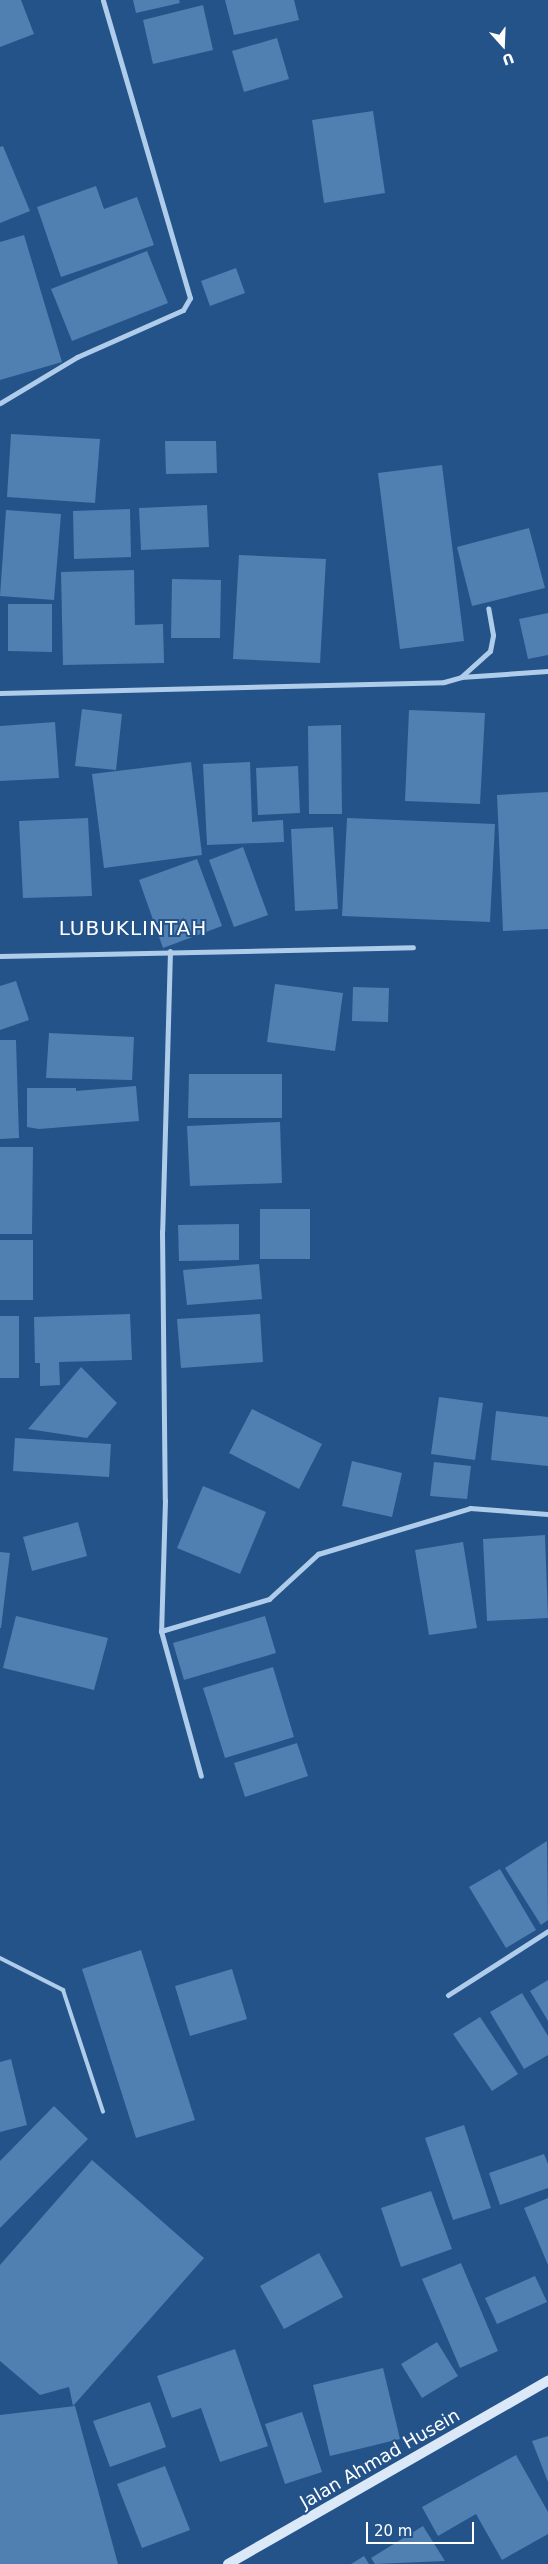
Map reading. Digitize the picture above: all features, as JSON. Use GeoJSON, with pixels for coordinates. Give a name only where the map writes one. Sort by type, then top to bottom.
{"type":"FeatureCollection","features":[{"type":"Feature","properties":{"kind":"main road","name":"Jalan Ahmad Husein"},"geometry":{"type":"LineString","coordinates":[[228,2564],[548,2381]]}},
{"type":"Feature","properties":{"kind":"street"},"geometry":{"type":"LineString","coordinates":[[0,403],[77,358],[183,310],[190,298],[103,0]]}},
{"type":"Feature","properties":{"kind":"street"},"geometry":{"type":"LineString","coordinates":[[461,677],[490,651],[494,635],[488,608]]}},
{"type":"Feature","properties":{"kind":"street"},"geometry":{"type":"LineString","coordinates":[[0,692],[444,682],[461,677],[548,671]]}},
{"type":"Feature","properties":{"kind":"street"},"geometry":{"type":"LineString","coordinates":[[0,956],[412,947]]}},
{"type":"Feature","properties":{"kind":"street"},"geometry":{"type":"LineString","coordinates":[[170,951],[162,1231],[165,1500],[161,1632],[201,1776]]}},
{"type":"Feature","properties":{"kind":"street"},"geometry":{"type":"LineString","coordinates":[[161,1632],[269,1599],[318,1554],[451,1513],[470,1508],[548,1514]]}},
{"type":"Feature","properties":{"kind":"street"},"geometry":{"type":"LineString","coordinates":[[448,1995],[548,1931]]}},
{"type":"Feature","properties":{"kind":"lane"},"geometry":{"type":"LineString","coordinates":[[0,1958],[63,1990],[103,2112]]}},
{"type":"Feature","properties":{"kind":"building"},"geometry":{"type":"Polygon","coordinates":[[[0,0],[21,0],[34,34],[0,47],[0,0]]]}},
{"type":"Feature","properties":{"kind":"building"},"geometry":{"type":"Polygon","coordinates":[[[133,0],[179,0],[180,3],[136,13],[133,0]]]}},
{"type":"Feature","properties":{"kind":"building"},"geometry":{"type":"Polygon","coordinates":[[[225,0],[294,0],[299,20],[234,35],[225,0]]]}},
{"type":"Feature","properties":{"kind":"building"},"geometry":{"type":"Polygon","coordinates":[[[203,5],[213,50],[153,64],[143,20],[203,5]]]}},
{"type":"Feature","properties":{"kind":"building"},"geometry":{"type":"Polygon","coordinates":[[[277,38],[289,79],[244,92],[232,51],[277,38]]]}},
{"type":"Feature","properties":{"kind":"building"},"geometry":{"type":"Polygon","coordinates":[[[373,111],[385,193],[324,203],[312,120],[373,111]]]}},
{"type":"Feature","properties":{"kind":"building"},"geometry":{"type":"Polygon","coordinates":[[[3,146],[30,211],[0,223],[0,147],[3,146]]]}},
{"type":"Feature","properties":{"kind":"building"},"geometry":{"type":"Polygon","coordinates":[[[96,186],[104,209],[137,197],[154,245],[61,277],[37,207],[96,186]]]}},
{"type":"Feature","properties":{"kind":"building"},"geometry":{"type":"Polygon","coordinates":[[[24,235],[62,362],[0,380],[0,242],[24,235]]]}},
{"type":"Feature","properties":{"kind":"building"},"geometry":{"type":"Polygon","coordinates":[[[147,251],[168,303],[72,341],[51,289],[147,251]]]}},
{"type":"Feature","properties":{"kind":"building"},"geometry":{"type":"Polygon","coordinates":[[[236,268],[245,293],[210,306],[201,281],[236,268]]]}},
{"type":"Feature","properties":{"kind":"building"},"geometry":{"type":"Polygon","coordinates":[[[11,434],[100,439],[95,503],[7,497],[11,434]]]}},
{"type":"Feature","properties":{"kind":"building"},"geometry":{"type":"Polygon","coordinates":[[[165,441],[216,441],[217,473],[166,474],[165,441]]]}},
{"type":"Feature","properties":{"kind":"building"},"geometry":{"type":"Polygon","coordinates":[[[442,465],[464,641],[400,649],[378,473],[442,465]]]}},
{"type":"Feature","properties":{"kind":"building"},"geometry":{"type":"Polygon","coordinates":[[[207,505],[209,547],[141,550],[139,508],[207,505]]]}},
{"type":"Feature","properties":{"kind":"building"},"geometry":{"type":"Polygon","coordinates":[[[130,509],[131,557],[74,559],[73,511],[130,509]]]}},
{"type":"Feature","properties":{"kind":"building"},"geometry":{"type":"Polygon","coordinates":[[[6,510],[61,514],[54,600],[0,596],[6,510]]]}},
{"type":"Feature","properties":{"kind":"building"},"geometry":{"type":"Polygon","coordinates":[[[529,528],[545,588],[472,606],[457,547],[529,528]]]}},
{"type":"Feature","properties":{"kind":"building"},"geometry":{"type":"Polygon","coordinates":[[[239,555],[326,559],[320,663],[233,659],[239,555]]]}},
{"type":"Feature","properties":{"kind":"building"},"geometry":{"type":"Polygon","coordinates":[[[134,570],[135,625],[163,624],[164,663],[63,665],[61,572],[134,570]]]}},
{"type":"Feature","properties":{"kind":"building"},"geometry":{"type":"Polygon","coordinates":[[[172,579],[221,580],[220,638],[171,638],[172,579]]]}},
{"type":"Feature","properties":{"kind":"building"},"geometry":{"type":"Polygon","coordinates":[[[8,604],[52,604],[52,652],[8,651],[8,604]]]}},
{"type":"Feature","properties":{"kind":"building"},"geometry":{"type":"Polygon","coordinates":[[[548,613],[548,655],[528,659],[519,619],[548,613]]]}},
{"type":"Feature","properties":{"kind":"building"},"geometry":{"type":"Polygon","coordinates":[[[82,709],[122,714],[116,770],[75,766],[82,709]]]}},
{"type":"Feature","properties":{"kind":"building"},"geometry":{"type":"Polygon","coordinates":[[[409,710],[485,713],[480,804],[405,801],[409,710]]]}},
{"type":"Feature","properties":{"kind":"building"},"geometry":{"type":"Polygon","coordinates":[[[55,722],[59,778],[0,781],[0,726],[55,722]]]}},
{"type":"Feature","properties":{"kind":"building"},"geometry":{"type":"Polygon","coordinates":[[[341,725],[342,814],[309,814],[308,726],[341,725]]]}},
{"type":"Feature","properties":{"kind":"building"},"geometry":{"type":"Polygon","coordinates":[[[191,762],[202,855],[104,868],[92,774],[191,762]]]}},
{"type":"Feature","properties":{"kind":"building"},"geometry":{"type":"Polygon","coordinates":[[[250,762],[252,822],[283,820],[284,842],[207,845],[203,764],[250,762]]]}},
{"type":"Feature","properties":{"kind":"building"},"geometry":{"type":"Polygon","coordinates":[[[298,766],[300,813],[258,815],[256,768],[298,766]]]}},
{"type":"Feature","properties":{"kind":"building"},"geometry":{"type":"Polygon","coordinates":[[[548,792],[548,929],[503,931],[497,795],[548,792]]]}},
{"type":"Feature","properties":{"kind":"building"},"geometry":{"type":"Polygon","coordinates":[[[88,818],[92,896],[23,898],[19,821],[88,818]]]}},
{"type":"Feature","properties":{"kind":"building"},"geometry":{"type":"Polygon","coordinates":[[[347,818],[495,824],[490,922],[342,916],[347,818]]]}},
{"type":"Feature","properties":{"kind":"building"},"geometry":{"type":"Polygon","coordinates":[[[333,827],[338,909],[295,911],[291,829],[333,827]]]}},
{"type":"Feature","properties":{"kind":"building"},"geometry":{"type":"Polygon","coordinates":[[[243,847],[268,915],[234,927],[209,860],[243,847]]]}},
{"type":"Feature","properties":{"kind":"building"},"geometry":{"type":"Polygon","coordinates":[[[197,859],[222,926],[163,948],[139,880],[197,859]]]}},
{"type":"Feature","properties":{"kind":"building"},"geometry":{"type":"Polygon","coordinates":[[[16,981],[29,1020],[0,1030],[0,986],[16,981]]]}},
{"type":"Feature","properties":{"kind":"building"},"geometry":{"type":"Polygon","coordinates":[[[275,984],[343,993],[335,1051],[267,1042],[275,984]]]}},
{"type":"Feature","properties":{"kind":"building"},"geometry":{"type":"Polygon","coordinates":[[[353,987],[389,988],[388,1022],[352,1021],[353,987]]]}},
{"type":"Feature","properties":{"kind":"building"},"geometry":{"type":"Polygon","coordinates":[[[49,1033],[134,1037],[132,1080],[46,1078],[49,1033]]]}},
{"type":"Feature","properties":{"kind":"building"},"geometry":{"type":"Polygon","coordinates":[[[0,1040],[16,1040],[19,1138],[0,1139],[0,1040]]]}},
{"type":"Feature","properties":{"kind":"building"},"geometry":{"type":"Polygon","coordinates":[[[189,1074],[282,1074],[282,1118],[188,1118],[189,1074]]]}},
{"type":"Feature","properties":{"kind":"building"},"geometry":{"type":"Polygon","coordinates":[[[136,1086],[139,1121],[39,1129],[27,1127],[27,1088],[76,1088],[76,1091],[136,1086]]]}},
{"type":"Feature","properties":{"kind":"building"},"geometry":{"type":"Polygon","coordinates":[[[280,1122],[282,1183],[190,1186],[187,1126],[280,1122]]]}},
{"type":"Feature","properties":{"kind":"building"},"geometry":{"type":"Polygon","coordinates":[[[0,1147],[33,1147],[32,1234],[0,1234],[0,1147]]]}},
{"type":"Feature","properties":{"kind":"building"},"geometry":{"type":"Polygon","coordinates":[[[260,1209],[310,1209],[310,1259],[260,1259],[260,1209]]]}},
{"type":"Feature","properties":{"kind":"building"},"geometry":{"type":"Polygon","coordinates":[[[239,1224],[239,1260],[179,1261],[178,1225],[239,1224]]]}},
{"type":"Feature","properties":{"kind":"building"},"geometry":{"type":"Polygon","coordinates":[[[0,1240],[33,1240],[33,1300],[0,1300],[0,1240]]]}},
{"type":"Feature","properties":{"kind":"building"},"geometry":{"type":"Polygon","coordinates":[[[259,1264],[262,1299],[187,1305],[183,1270],[259,1264]]]}},
{"type":"Feature","properties":{"kind":"building"},"geometry":{"type":"Polygon","coordinates":[[[130,1314],[132,1360],[59,1362],[60,1385],[40,1386],[40,1363],[35,1363],[34,1317],[130,1314]]]}},
{"type":"Feature","properties":{"kind":"building"},"geometry":{"type":"Polygon","coordinates":[[[260,1314],[263,1362],[181,1368],[177,1319],[260,1314]]]}},
{"type":"Feature","properties":{"kind":"building"},"geometry":{"type":"Polygon","coordinates":[[[0,1316],[19,1316],[19,1378],[0,1378],[0,1316]]]}},
{"type":"Feature","properties":{"kind":"building"},"geometry":{"type":"Polygon","coordinates":[[[81,1367],[117,1403],[87,1438],[28,1429],[81,1367]]]}},
{"type":"Feature","properties":{"kind":"building"},"geometry":{"type":"Polygon","coordinates":[[[439,1397],[483,1403],[475,1460],[431,1454],[439,1397]]]}},
{"type":"Feature","properties":{"kind":"building"},"geometry":{"type":"Polygon","coordinates":[[[252,1409],[322,1444],[299,1489],[229,1453],[252,1409]]]}},
{"type":"Feature","properties":{"kind":"building"},"geometry":{"type":"Polygon","coordinates":[[[496,1411],[548,1417],[548,1466],[491,1460],[496,1411]]]}},
{"type":"Feature","properties":{"kind":"building"},"geometry":{"type":"Polygon","coordinates":[[[15,1438],[111,1444],[109,1477],[13,1471],[15,1438]]]}},
{"type":"Feature","properties":{"kind":"building"},"geometry":{"type":"Polygon","coordinates":[[[352,1461],[402,1473],[392,1517],[342,1506],[352,1461]]]}},
{"type":"Feature","properties":{"kind":"building"},"geometry":{"type":"Polygon","coordinates":[[[434,1462],[471,1466],[467,1499],[430,1496],[434,1462]]]}},
{"type":"Feature","properties":{"kind":"building"},"geometry":{"type":"Polygon","coordinates":[[[203,1486],[266,1512],[240,1574],[177,1548],[203,1486]]]}},
{"type":"Feature","properties":{"kind":"building"},"geometry":{"type":"Polygon","coordinates":[[[78,1522],[87,1556],[32,1571],[23,1537],[78,1522]]]}},
{"type":"Feature","properties":{"kind":"building"},"geometry":{"type":"Polygon","coordinates":[[[545,1535],[548,1618],[487,1621],[483,1539],[545,1535]]]}},
{"type":"Feature","properties":{"kind":"building"},"geometry":{"type":"Polygon","coordinates":[[[463,1542],[477,1628],[429,1635],[415,1550],[463,1542]]]}},
{"type":"Feature","properties":{"kind":"building"},"geometry":{"type":"Polygon","coordinates":[[[0,1552],[10,1553],[1,1628],[0,1628],[0,1552]]]}},
{"type":"Feature","properties":{"kind":"building"},"geometry":{"type":"Polygon","coordinates":[[[16,1616],[108,1638],[94,1690],[3,1668],[16,1616]]]}},
{"type":"Feature","properties":{"kind":"building"},"geometry":{"type":"Polygon","coordinates":[[[265,1616],[276,1653],[184,1680],[173,1643],[265,1616]]]}},
{"type":"Feature","properties":{"kind":"building"},"geometry":{"type":"Polygon","coordinates":[[[273,1667],[294,1737],[225,1758],[203,1688],[273,1667]]]}},
{"type":"Feature","properties":{"kind":"building"},"geometry":{"type":"Polygon","coordinates":[[[297,1743],[308,1776],[245,1797],[234,1763],[297,1743]]]}},
{"type":"Feature","properties":{"kind":"building"},"geometry":{"type":"Polygon","coordinates":[[[547,1841],[548,1920],[541,1925],[505,1868],[547,1841]]]}},
{"type":"Feature","properties":{"kind":"building"},"geometry":{"type":"Polygon","coordinates":[[[500,1869],[536,1930],[506,1948],[469,1887],[500,1869]]]}},
{"type":"Feature","properties":{"kind":"building"},"geometry":{"type":"Polygon","coordinates":[[[141,1950],[195,2120],[136,2138],[82,1969],[141,1950]]]}},
{"type":"Feature","properties":{"kind":"building"},"geometry":{"type":"Polygon","coordinates":[[[232,1969],[247,2019],[190,2036],[175,1986],[232,1969]]]}},
{"type":"Feature","properties":{"kind":"building"},"geometry":{"type":"Polygon","coordinates":[[[548,1980],[548,2021],[530,1991],[548,1980]]]}},
{"type":"Feature","properties":{"kind":"building"},"geometry":{"type":"Polygon","coordinates":[[[522,1993],[548,2036],[548,2055],[524,2069],[490,2012],[522,1993]]]}},
{"type":"Feature","properties":{"kind":"building"},"geometry":{"type":"Polygon","coordinates":[[[480,2017],[518,2074],[492,2091],[453,2034],[480,2017]]]}},
{"type":"Feature","properties":{"kind":"building"},"geometry":{"type":"Polygon","coordinates":[[[11,2059],[27,2125],[0,2132],[0,2062],[11,2059]]]}},
{"type":"Feature","properties":{"kind":"building"},"geometry":{"type":"Polygon","coordinates":[[[54,2106],[88,2139],[0,2228],[0,2161],[54,2106]]]}},
{"type":"Feature","properties":{"kind":"building"},"geometry":{"type":"Polygon","coordinates":[[[464,2125],[491,2208],[453,2220],[425,2138],[464,2125]]]}},
{"type":"Feature","properties":{"kind":"building"},"geometry":{"type":"Polygon","coordinates":[[[544,2154],[548,2164],[548,2188],[500,2205],[489,2173],[544,2154]]]}},
{"type":"Feature","properties":{"kind":"building"},"geometry":{"type":"Polygon","coordinates":[[[92,2160],[204,2258],[73,2406],[69,2387],[40,2395],[0,2361],[0,2265],[92,2160]]]}},
{"type":"Feature","properties":{"kind":"building"},"geometry":{"type":"Polygon","coordinates":[[[431,2191],[452,2249],[401,2267],[381,2208],[431,2191]]]}},
{"type":"Feature","properties":{"kind":"building"},"geometry":{"type":"Polygon","coordinates":[[[548,2198],[548,2265],[524,2208],[548,2198]]]}},
{"type":"Feature","properties":{"kind":"building"},"geometry":{"type":"Polygon","coordinates":[[[319,2253],[343,2297],[284,2329],[260,2286],[319,2253]]]}},
{"type":"Feature","properties":{"kind":"building"},"geometry":{"type":"Polygon","coordinates":[[[461,2263],[498,2351],[460,2368],[422,2279],[461,2263]]]}},
{"type":"Feature","properties":{"kind":"building"},"geometry":{"type":"Polygon","coordinates":[[[535,2276],[547,2302],[497,2324],[485,2298],[535,2276]]]}},
{"type":"Feature","properties":{"kind":"building"},"geometry":{"type":"Polygon","coordinates":[[[437,2342],[458,2376],[422,2398],[401,2364],[437,2342]]]}},
{"type":"Feature","properties":{"kind":"building"},"geometry":{"type":"Polygon","coordinates":[[[235,2349],[268,2446],[220,2462],[201,2408],[172,2418],[157,2376],[235,2349]]]}},
{"type":"Feature","properties":{"kind":"building"},"geometry":{"type":"Polygon","coordinates":[[[383,2368],[400,2439],[330,2456],[313,2385],[383,2368]]]}},
{"type":"Feature","properties":{"kind":"building"},"geometry":{"type":"Polygon","coordinates":[[[150,2402],[166,2447],[110,2467],[93,2421],[150,2402]]]}},
{"type":"Feature","properties":{"kind":"building"},"geometry":{"type":"Polygon","coordinates":[[[75,2406],[118,2564],[0,2564],[0,2415],[75,2406]]]}},
{"type":"Feature","properties":{"kind":"building"},"geometry":{"type":"Polygon","coordinates":[[[302,2412],[322,2472],[285,2484],[265,2424],[302,2412]]]}},
{"type":"Feature","properties":{"kind":"building"},"geometry":{"type":"Polygon","coordinates":[[[548,2436],[548,2482],[532,2441],[548,2436]]]}},
{"type":"Feature","properties":{"kind":"building"},"geometry":{"type":"Polygon","coordinates":[[[516,2455],[548,2512],[548,2534],[502,2560],[476,2514],[438,2536],[422,2507],[516,2455]]]}},
{"type":"Feature","properties":{"kind":"building"},"geometry":{"type":"Polygon","coordinates":[[[165,2466],[190,2530],[142,2548],[117,2484],[165,2466]]]}},
{"type":"Feature","properties":{"kind":"building"},"geometry":{"type":"Polygon","coordinates":[[[423,2526],[445,2561],[375,2564],[371,2558],[423,2526]]]}},
{"type":"Feature","properties":{"kind":"building"},"geometry":{"type":"Polygon","coordinates":[[[364,2556],[369,2564],[351,2564],[364,2556]]]}},
{"type":"Feature","properties":{"kind":"district","name":"LUBUKLINTAH"},"geometry":{"type":"Point","coordinates":[133,928]}}]}
